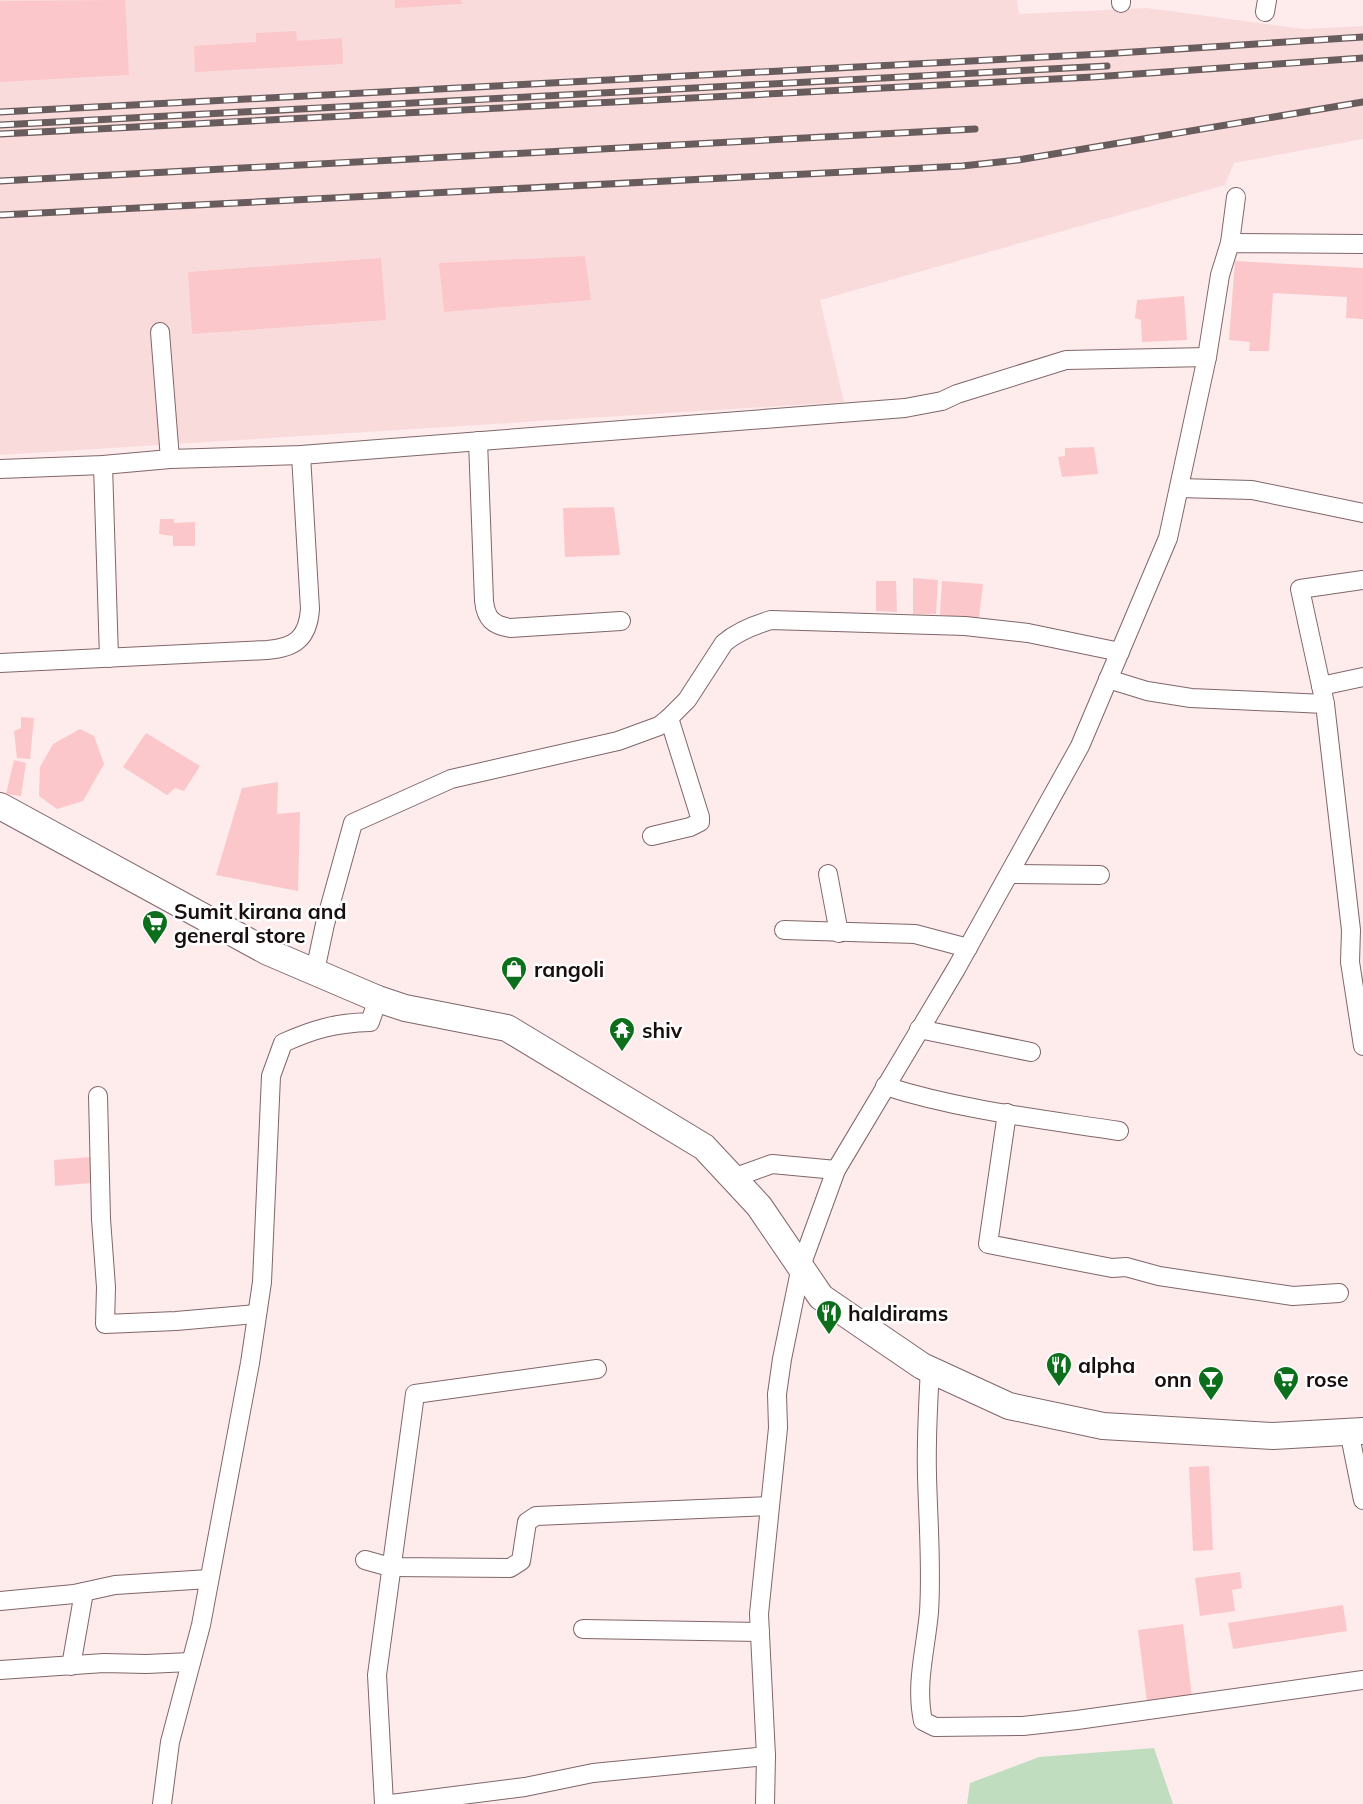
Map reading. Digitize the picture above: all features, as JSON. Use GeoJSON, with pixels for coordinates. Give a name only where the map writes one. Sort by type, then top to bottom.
{"type":"FeatureCollection","features":[{"type":"Feature","properties":{"kind":"main road"},"geometry":{"type":"LineString","coordinates":[[0,806],[268,952],[315,970],[378,999],[405,1008],[507,1029],[704,1147],[759,1206],[821,1297],[922,1366],[1009,1406],[1104,1426],[1273,1436],[1356,1431]]}},
{"type":"Feature","properties":{"kind":"street"},"geometry":{"type":"LineString","coordinates":[[765,1804],[766,1756],[759,1614],[778,1428],[777,1394],[801,1266],[836,1170],[968,948],[1080,746],[1168,538],[1207,357],[1220,275],[1230,243],[1236,197]]}},
{"type":"Feature","properties":{"kind":"street"},"geometry":{"type":"LineString","coordinates":[[1230,243],[1363,244]]}},
{"type":"Feature","properties":{"kind":"street"},"geometry":{"type":"LineString","coordinates":[[160,332],[170,459]]}},
{"type":"Feature","properties":{"kind":"street"},"geometry":{"type":"LineString","coordinates":[[0,469],[104,465],[170,459],[301,455],[905,408],[942,401],[957,394],[1066,360],[1207,357]]}},
{"type":"Feature","properties":{"kind":"street"},"geometry":{"type":"LineString","coordinates":[[478,441],[484,601],[485,612],[490,620],[499,626],[510,628],[621,621]]}},
{"type":"Feature","properties":{"kind":"street"},"geometry":{"type":"LineString","coordinates":[[0,663],[280,649],[298,640],[309,624],[310,609],[301,455]]}},
{"type":"Feature","properties":{"kind":"street"},"geometry":{"type":"LineString","coordinates":[[104,465],[109,658]]}},
{"type":"Feature","properties":{"kind":"street"},"geometry":{"type":"LineString","coordinates":[[1179,488],[1252,490],[1363,513]]}},
{"type":"Feature","properties":{"kind":"street"},"geometry":{"type":"LineString","coordinates":[[1363,580],[1300,589],[1323,695],[1357,929],[1350,962],[1363,1046]]}},
{"type":"Feature","properties":{"kind":"street"},"geometry":{"type":"LineString","coordinates":[[315,970],[325,924],[353,823],[451,779],[618,741],[659,726],[687,700],[724,643],[751,626],[771,620],[965,626],[1028,633],[1120,652]]}},
{"type":"Feature","properties":{"kind":"street"},"geometry":{"type":"LineString","coordinates":[[1108,679],[1147,691],[1191,698],[1323,695],[1363,677]]}},
{"type":"Feature","properties":{"kind":"street"},"geometry":{"type":"LineString","coordinates":[[652,836],[690,827],[700,822],[669,718]]}},
{"type":"Feature","properties":{"kind":"street"},"geometry":{"type":"LineString","coordinates":[[828,874],[839,933]]}},
{"type":"Feature","properties":{"kind":"street"},"geometry":{"type":"LineString","coordinates":[[1010,874],[1100,875]]}},
{"type":"Feature","properties":{"kind":"street"},"geometry":{"type":"LineString","coordinates":[[784,930],[915,934],[968,948]]}},
{"type":"Feature","properties":{"kind":"street"},"geometry":{"type":"LineString","coordinates":[[162,1804],[170,1742],[201,1625],[250,1363],[262,1282],[270,1076],[283,1043],[313,1029],[370,1022],[378,999]]}},
{"type":"Feature","properties":{"kind":"street"},"geometry":{"type":"LineString","coordinates":[[919,1029],[1030,1052]]}},
{"type":"Feature","properties":{"kind":"street"},"geometry":{"type":"LineString","coordinates":[[885,1086],[920,1097],[1119,1131]]}},
{"type":"Feature","properties":{"kind":"street"},"geometry":{"type":"LineString","coordinates":[[98,1096],[101,1219],[106,1287],[105,1324],[257,1314]]}},
{"type":"Feature","properties":{"kind":"street"},"geometry":{"type":"LineString","coordinates":[[1007,1113],[988,1244],[1112,1268],[1126,1267],[1159,1276],[1293,1296],[1339,1293]]}},
{"type":"Feature","properties":{"kind":"street"},"geometry":{"type":"LineString","coordinates":[[733,1178],[772,1164],[836,1170]]}},
{"type":"Feature","properties":{"kind":"street"},"geometry":{"type":"LineString","coordinates":[[384,1804],[377,1675],[414,1394],[597,1369]]}},
{"type":"Feature","properties":{"kind":"street"},"geometry":{"type":"LineString","coordinates":[[930,1369],[927,1473],[930,1568],[929,1613],[920,1677],[920,1707],[923,1721],[935,1726],[1023,1726],[1363,1680]]}},
{"type":"Feature","properties":{"kind":"street"},"geometry":{"type":"LineString","coordinates":[[1356,1431],[1363,1500]]}},
{"type":"Feature","properties":{"kind":"street"},"geometry":{"type":"LineString","coordinates":[[365,1560],[390,1567],[510,1568],[521,1561],[527,1522],[536,1516],[769,1506]]}},
{"type":"Feature","properties":{"kind":"street"},"geometry":{"type":"LineString","coordinates":[[0,1601],[84,1592],[115,1586],[209,1579]]}},
{"type":"Feature","properties":{"kind":"street"},"geometry":{"type":"LineString","coordinates":[[70,1666],[84,1592]]}},
{"type":"Feature","properties":{"kind":"street"},"geometry":{"type":"LineString","coordinates":[[583,1629],[760,1632]]}},
{"type":"Feature","properties":{"kind":"street"},"geometry":{"type":"LineString","coordinates":[[0,1671],[104,1663],[191,1662]]}},
{"type":"Feature","properties":{"kind":"street"},"geometry":{"type":"LineString","coordinates":[[391,1804],[464,1799],[592,1773],[766,1756]]}},
{"type":"Feature","properties":{"kind":"shaded area"},"geometry":{"type":"Polygon","coordinates":[[[0,0],[1017,0],[1019,14],[1147,8],[1304,29],[1363,26],[1363,139],[1234,163],[1225,185],[820,300],[844,402],[0,455],[0,0]]]}},
{"type":"Feature","properties":{"kind":"green space"},"geometry":{"type":"Polygon","coordinates":[[[1154,1748],[1173,1804],[967,1804],[970,1783],[1039,1757],[1154,1748]]]}},
{"type":"Feature","properties":{"kind":"building"},"geometry":{"type":"Polygon","coordinates":[[[125,0],[129,75],[0,82],[0,1],[125,0]]]}},
{"type":"Feature","properties":{"kind":"building"},"geometry":{"type":"Polygon","coordinates":[[[395,0],[461,0],[462,4],[395,8],[395,0]]]}},
{"type":"Feature","properties":{"kind":"building"},"geometry":{"type":"Polygon","coordinates":[[[296,31],[297,41],[342,38],[343,64],[195,72],[194,46],[256,42],[256,33],[296,31]]]}},
{"type":"Feature","properties":{"kind":"building"},"geometry":{"type":"Polygon","coordinates":[[[585,256],[591,300],[444,312],[439,263],[585,256]]]}},
{"type":"Feature","properties":{"kind":"building"},"geometry":{"type":"Polygon","coordinates":[[[381,258],[386,320],[192,334],[188,272],[381,258]]]}},
{"type":"Feature","properties":{"kind":"building"},"geometry":{"type":"Polygon","coordinates":[[[1235,261],[1363,268],[1363,319],[1346,318],[1347,297],[1273,293],[1269,351],[1249,351],[1250,342],[1229,340],[1235,261]]]}},
{"type":"Feature","properties":{"kind":"building"},"geometry":{"type":"Polygon","coordinates":[[[1184,296],[1187,340],[1142,342],[1141,320],[1135,318],[1137,300],[1184,296]]]}},
{"type":"Feature","properties":{"kind":"building"},"geometry":{"type":"Polygon","coordinates":[[[1094,447],[1098,474],[1062,477],[1058,457],[1065,456],[1065,448],[1094,447]]]}},
{"type":"Feature","properties":{"kind":"building"},"geometry":{"type":"Polygon","coordinates":[[[614,507],[620,555],[565,557],[563,508],[614,507]]]}},
{"type":"Feature","properties":{"kind":"building"},"geometry":{"type":"Polygon","coordinates":[[[160,519],[174,519],[174,523],[195,522],[195,546],[173,546],[173,536],[159,534],[160,519]]]}},
{"type":"Feature","properties":{"kind":"building"},"geometry":{"type":"Polygon","coordinates":[[[913,578],[938,580],[936,614],[913,614],[913,578]]]}},
{"type":"Feature","properties":{"kind":"building"},"geometry":{"type":"Polygon","coordinates":[[[876,581],[896,581],[897,612],[876,611],[876,581]]]}},
{"type":"Feature","properties":{"kind":"building"},"geometry":{"type":"Polygon","coordinates":[[[942,581],[983,584],[979,618],[940,615],[942,581]]]}},
{"type":"Feature","properties":{"kind":"building"},"geometry":{"type":"Polygon","coordinates":[[[21,717],[34,718],[30,759],[17,758],[14,731],[21,728],[21,717]]]}},
{"type":"Feature","properties":{"kind":"building"},"geometry":{"type":"Polygon","coordinates":[[[80,729],[94,736],[104,764],[83,801],[57,809],[39,796],[40,767],[53,744],[80,729]]]}},
{"type":"Feature","properties":{"kind":"building"},"geometry":{"type":"Polygon","coordinates":[[[146,733],[200,766],[184,791],[175,788],[167,795],[123,767],[146,733]]]}},
{"type":"Feature","properties":{"kind":"building"},"geometry":{"type":"Polygon","coordinates":[[[14,760],[26,763],[21,796],[6,794],[14,760]]]}},
{"type":"Feature","properties":{"kind":"building"},"geometry":{"type":"Polygon","coordinates":[[[278,782],[277,814],[300,812],[298,891],[216,875],[242,788],[278,782]]]}},
{"type":"Feature","properties":{"kind":"building"},"geometry":{"type":"Polygon","coordinates":[[[91,1157],[92,1183],[55,1186],[54,1160],[91,1157]]]}},
{"type":"Feature","properties":{"kind":"building"},"geometry":{"type":"Polygon","coordinates":[[[1209,1466],[1213,1550],[1193,1551],[1189,1467],[1209,1466]]]}},
{"type":"Feature","properties":{"kind":"building"},"geometry":{"type":"Polygon","coordinates":[[[1240,1572],[1242,1588],[1232,1590],[1235,1611],[1200,1616],[1195,1578],[1240,1572]]]}},
{"type":"Feature","properties":{"kind":"building"},"geometry":{"type":"Polygon","coordinates":[[[1343,1605],[1347,1631],[1233,1649],[1228,1623],[1343,1605]]]}},
{"type":"Feature","properties":{"kind":"building"},"geometry":{"type":"Polygon","coordinates":[[[1183,1624],[1192,1697],[1147,1702],[1138,1630],[1183,1624]]]}},
{"type":"Feature","properties":{"kind":"railway"},"geometry":{"type":"LineString","coordinates":[[0,112],[1102,54],[1363,37]]}},
{"type":"Feature","properties":{"kind":"railway"},"geometry":{"type":"LineString","coordinates":[[0,134],[1093,77],[1363,58]]}},
{"type":"Feature","properties":{"kind":"railway"},"geometry":{"type":"LineString","coordinates":[[0,125],[1107,66]]}},
{"type":"Feature","properties":{"kind":"railway"},"geometry":{"type":"LineString","coordinates":[[0,215],[962,166],[1018,160],[1363,102]]}},
{"type":"Feature","properties":{"kind":"railway"},"geometry":{"type":"LineString","coordinates":[[0,181],[975,129]]}},
{"type":"Feature","properties":{"kind":"place","name":"Sumit kirana and general store"},"geometry":{"type":"Point","coordinates":[155,946]}},
{"type":"Feature","properties":{"kind":"place","name":"rangoli"},"geometry":{"type":"Point","coordinates":[514,992]}},
{"type":"Feature","properties":{"kind":"place","name":"shiv"},"geometry":{"type":"Point","coordinates":[622,1053]}},
{"type":"Feature","properties":{"kind":"place","name":"haldirams"},"geometry":{"type":"Point","coordinates":[829,1336]}},
{"type":"Feature","properties":{"kind":"place","name":"alpha"},"geometry":{"type":"Point","coordinates":[1059,1388]}},
{"type":"Feature","properties":{"kind":"place","name":"onn"},"geometry":{"type":"Point","coordinates":[1211,1402]}},
{"type":"Feature","properties":{"kind":"place","name":"rose"},"geometry":{"type":"Point","coordinates":[1286,1402]}}]}
